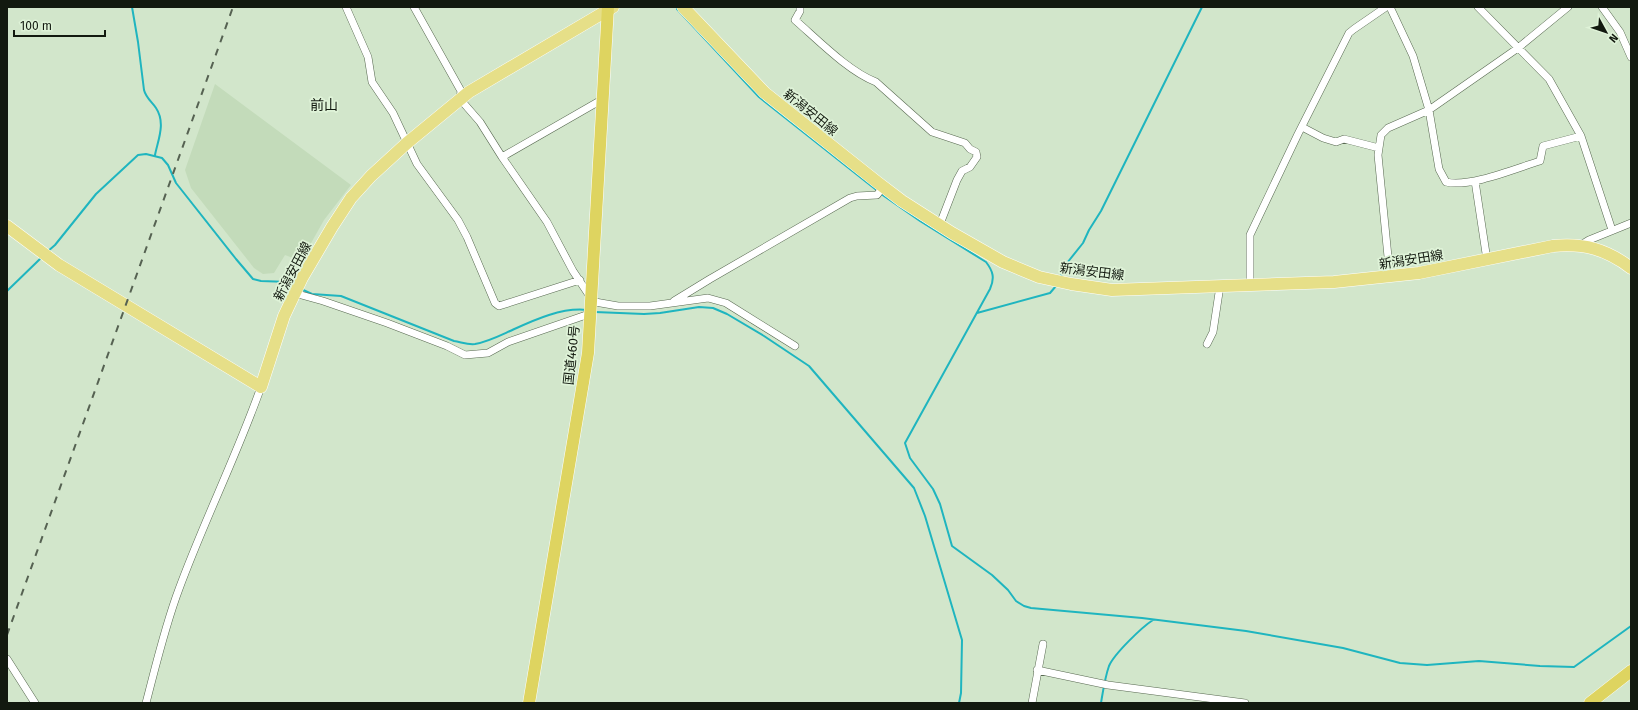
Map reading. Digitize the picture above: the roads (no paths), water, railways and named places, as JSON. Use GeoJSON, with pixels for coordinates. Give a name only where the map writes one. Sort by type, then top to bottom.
{"type":"FeatureCollection","features":[{"type":"Feature","properties":{"kind":"highway","name":"国道460号"},"geometry":{"type":"LineString","coordinates":[[529,703],[588,353],[610,8]]}},
{"type":"Feature","properties":{"kind":"highway"},"geometry":{"type":"LineString","coordinates":[[1590,703],[1631,670]]}},
{"type":"Feature","properties":{"kind":"highway"},"geometry":{"type":"LineString","coordinates":[[1590,703],[1631,676]]}},
{"type":"Feature","properties":{"kind":"main road","name":"新潟安田線"},"geometry":{"type":"LineString","coordinates":[[683,7],[765,93],[883,187],[952,233],[1003,262],[1039,277],[1112,290],[1334,282],[1419,273],[1553,246],[1581,246],[1594,248],[1605,252],[1631,268]]}},
{"type":"Feature","properties":{"kind":"main road","name":"新潟安田線"},"geometry":{"type":"LineString","coordinates":[[261,387],[284,316],[294,293],[332,227],[351,198],[370,176],[460,99],[490,79],[610,8]]}},
{"type":"Feature","properties":{"kind":"main road"},"geometry":{"type":"LineString","coordinates":[[7,226],[45,254],[261,387]]}},
{"type":"Feature","properties":{"kind":"street"},"geometry":{"type":"LineString","coordinates":[[346,7],[368,57],[372,82],[393,113],[416,164],[458,220],[467,237],[495,303],[499,306],[580,280]]}},
{"type":"Feature","properties":{"kind":"street"},"geometry":{"type":"LineString","coordinates":[[414,7],[461,91],[460,99],[480,122],[502,157],[547,222],[580,280],[590,305]]}},
{"type":"Feature","properties":{"kind":"street"},"geometry":{"type":"LineString","coordinates":[[800,7],[800,11],[795,20],[832,52],[867,79],[876,82],[932,132],[965,143],[970,149],[976,152],[977,157],[970,168],[962,171],[957,180],[940,224]]}},
{"type":"Feature","properties":{"kind":"street"},"geometry":{"type":"LineString","coordinates":[[1250,285],[1250,235],[1302,127],[1349,33],[1354,28],[1386,7]]}},
{"type":"Feature","properties":{"kind":"street"},"geometry":{"type":"LineString","coordinates":[[1390,7],[1413,56],[1429,110],[1439,169],[1446,182],[1454,184],[1475,181],[1540,161],[1543,146],[1581,136]]}},
{"type":"Feature","properties":{"kind":"street"},"geometry":{"type":"LineString","coordinates":[[1478,7],[1549,79],[1581,136],[1612,230]]}},
{"type":"Feature","properties":{"kind":"street"},"geometry":{"type":"LineString","coordinates":[[1390,277],[1378,156],[1381,135],[1388,128],[1429,110],[1518,48],[1568,7]]}},
{"type":"Feature","properties":{"kind":"street"},"geometry":{"type":"LineString","coordinates":[[1602,7],[1620,32],[1631,58]]}},
{"type":"Feature","properties":{"kind":"street"},"geometry":{"type":"LineString","coordinates":[[502,157],[603,99]]}},
{"type":"Feature","properties":{"kind":"street"},"geometry":{"type":"LineString","coordinates":[[1302,127],[1323,138],[1336,142],[1344,139],[1379,148]]}},
{"type":"Feature","properties":{"kind":"street"},"geometry":{"type":"LineString","coordinates":[[1475,181],[1487,260]]}},
{"type":"Feature","properties":{"kind":"street"},"geometry":{"type":"LineString","coordinates":[[672,303],[710,279],[850,198],[856,196],[877,195],[883,187]]}},
{"type":"Feature","properties":{"kind":"street"},"geometry":{"type":"LineString","coordinates":[[1581,246],[1589,240],[1631,222]]}},
{"type":"Feature","properties":{"kind":"street"},"geometry":{"type":"LineString","coordinates":[[1206,344],[1213,332],[1220,286]]}},
{"type":"Feature","properties":{"kind":"street"},"geometry":{"type":"LineString","coordinates":[[294,293],[323,301],[387,323],[447,346],[465,355],[488,353],[508,342],[595,302],[618,306],[650,306],[708,298],[726,303],[795,346]]}},
{"type":"Feature","properties":{"kind":"street"},"geometry":{"type":"LineString","coordinates":[[146,703],[166,626],[179,589],[209,512],[248,424],[261,387]]}},
{"type":"Feature","properties":{"kind":"street"},"geometry":{"type":"LineString","coordinates":[[1032,703],[1043,644]]}},
{"type":"Feature","properties":{"kind":"street"},"geometry":{"type":"LineString","coordinates":[[7,659],[35,703]]}},
{"type":"Feature","properties":{"kind":"street"},"geometry":{"type":"LineString","coordinates":[[1037,670],[1108,685],[1246,703]]}},
{"type":"Feature","properties":{"kind":"waterway"},"geometry":{"type":"LineString","coordinates":[[132,7],[144,90],[159,114],[161,126],[155,155]]}},
{"type":"Feature","properties":{"kind":"waterway"},"geometry":{"type":"LineString","coordinates":[[1061,276],[1067,263],[1083,243],[1101,211],[1202,7]]}},
{"type":"Feature","properties":{"kind":"waterway"},"geometry":{"type":"LineString","coordinates":[[677,9],[759,97],[884,196],[920,221],[986,262],[990,268],[993,278],[992,285],[905,443],[910,458],[933,489],[940,504],[952,546],[992,575],[1008,590],[1016,601],[1031,608],[1142,618],[1246,631],[1343,648],[1400,663],[1427,665],[1479,661],[1574,667],[1631,626]]}},
{"type":"Feature","properties":{"kind":"waterway"},"geometry":{"type":"LineString","coordinates":[[47,252],[55,245],[96,194],[138,155],[146,154],[162,158],[168,165],[176,183],[253,279],[261,281],[289,282],[294,285]]}},
{"type":"Feature","properties":{"kind":"waterway"},"geometry":{"type":"LineString","coordinates":[[7,291],[41,258]]}},
{"type":"Feature","properties":{"kind":"waterway"},"geometry":{"type":"LineString","coordinates":[[977,313],[1050,293],[1056,286]]}},
{"type":"Feature","properties":{"kind":"waterway"},"geometry":{"type":"LineString","coordinates":[[301,289],[312,294],[341,296],[454,341],[470,344],[488,340],[537,319],[557,313],[587,310]]}},
{"type":"Feature","properties":{"kind":"waterway"},"geometry":{"type":"LineString","coordinates":[[595,312],[644,314],[699,307],[713,308],[727,314],[764,336],[809,366],[914,488],[925,516],[962,640],[961,693],[959,703]]}},
{"type":"Feature","properties":{"kind":"waterway"},"geometry":{"type":"LineString","coordinates":[[1101,703],[1106,675],[1112,661],[1129,641],[1142,628],[1153,620]]}},
{"type":"Feature","properties":{"kind":"railway"},"geometry":{"type":"LineString","coordinates":[[7,635],[233,7]]}},
{"type":"Feature","properties":{"kind":"district","name":"前山"},"geometry":{"type":"Point","coordinates":[324,105]}}]}
